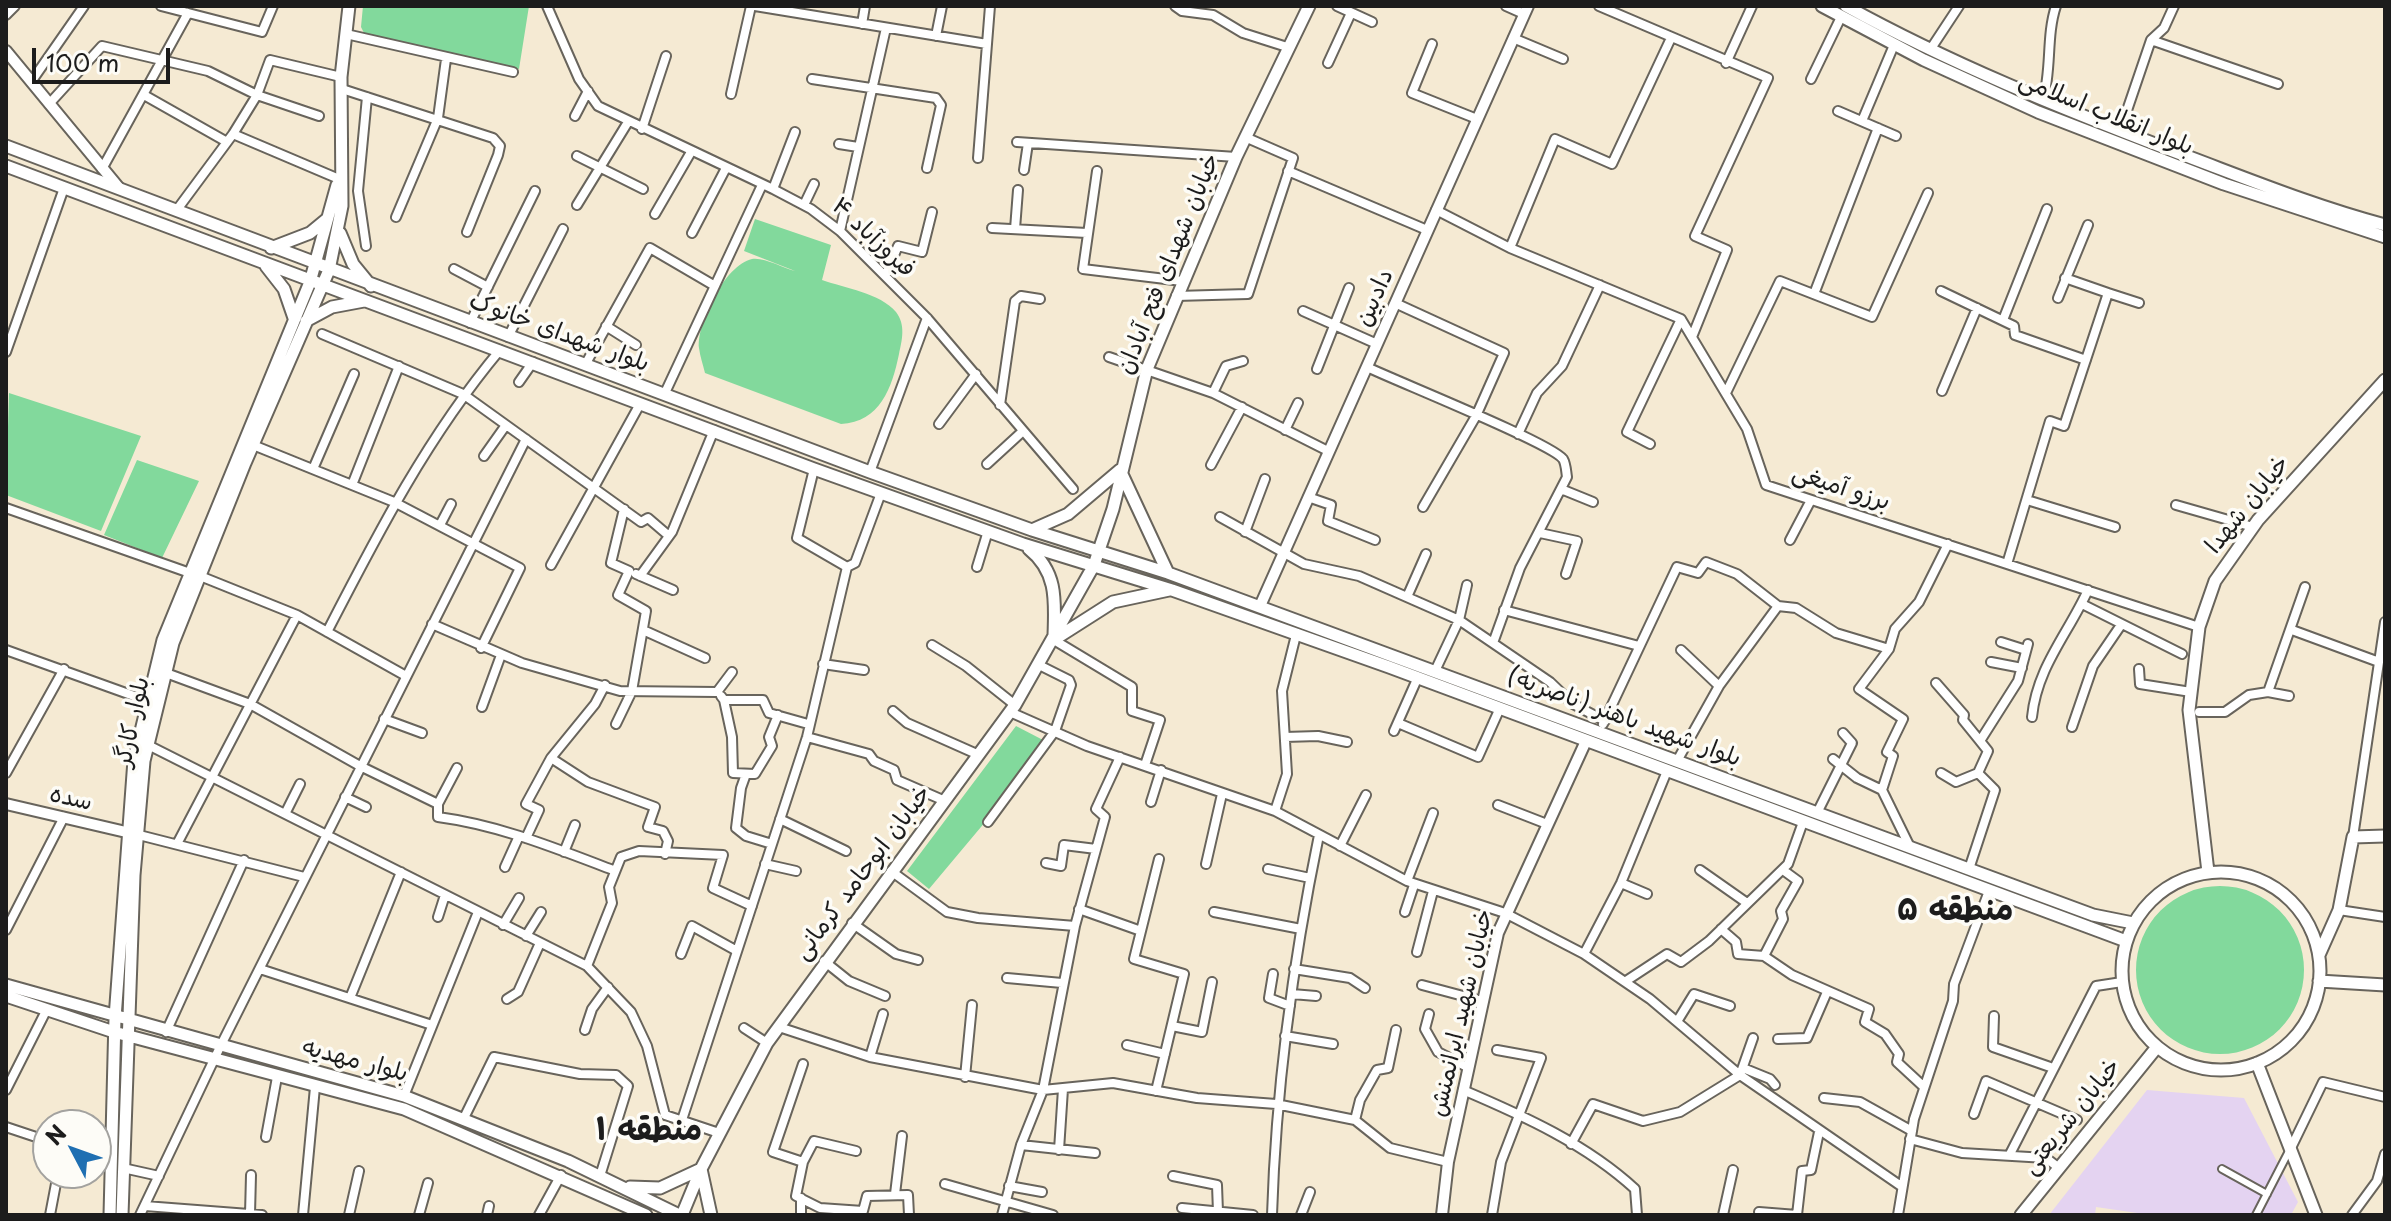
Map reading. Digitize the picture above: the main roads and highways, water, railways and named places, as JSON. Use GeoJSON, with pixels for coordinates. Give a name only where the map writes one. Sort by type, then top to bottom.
{"type":"FeatureCollection","features":[{"type":"Feature","properties":{"kind":"main road"},"geometry":{"type":"LineString","coordinates":[[349,6],[342,83],[338,227],[353,264],[372,286]]}},
{"type":"Feature","properties":{"kind":"main road","name":"خیابان شهدای فتح آبادان"},"geometry":{"type":"LineString","coordinates":[[1094,565],[1147,369],[1175,296],[1245,137],[1309,6]]}},
{"type":"Feature","properties":{"kind":"main road","name":"بلوار انقلاب اسلامی"},"geometry":{"type":"LineString","coordinates":[[1822,6],[1843,11],[2120,131],[2274,189],[2385,225]]}},
{"type":"Feature","properties":{"kind":"main road","name":"بلوار انقلاب اسلامی"},"geometry":{"type":"LineString","coordinates":[[1843,11],[1894,45],[1986,90],[2115,143],[2289,207],[2385,237]]}},
{"type":"Feature","properties":{"kind":"main road","name":"بلوار شهدای خانوک"},"geometry":{"type":"LineString","coordinates":[[6,146],[870,472],[1032,530],[1100,550]]}},
{"type":"Feature","properties":{"kind":"main road","name":"بلوار شهدای خانوک"},"geometry":{"type":"LineString","coordinates":[[6,166],[814,469],[1023,544],[1094,565]]}},
{"type":"Feature","properties":{"kind":"main road","name":"بلوار کارگر"},"geometry":{"type":"LineString","coordinates":[[122,1215],[123,1168],[114,1032],[126,832],[134,760],[163,640],[253,445],[300,320],[339,179]]}},
{"type":"Feature","properties":{"kind":"main road"},"geometry":{"type":"LineString","coordinates":[[271,248],[310,233],[328,218]]}},
{"type":"Feature","properties":{"kind":"main road","name":"بلوار کارگر"},"geometry":{"type":"LineString","coordinates":[[110,1215],[112,1162],[127,1035],[139,835],[148,745],[173,643],[195,574],[300,320],[329,270],[338,227]]}},
{"type":"Feature","properties":{"kind":"main road"},"geometry":{"type":"LineString","coordinates":[[263,262],[284,289],[300,320],[332,307],[367,301]]}},
{"type":"Feature","properties":{"kind":"main road","name":"خیابان شهدا"},"geometry":{"type":"LineString","coordinates":[[2208,872],[2189,710],[2199,627],[2215,581],[2253,527],[2385,380]]}},
{"type":"Feature","properties":{"kind":"main road"},"geometry":{"type":"LineString","coordinates":[[1032,530],[1068,514],[1120,470],[1168,573]]}},
{"type":"Feature","properties":{"kind":"main road"},"geometry":{"type":"LineString","coordinates":[[1023,544],[1043,560],[1051,576],[1055,594],[1054,640]]}},
{"type":"Feature","properties":{"kind":"main road","name":"بلوار شهید باهنر (ناصریه)"},"geometry":{"type":"LineString","coordinates":[[1100,550],[1435,671],[1602,727],[1677,761],[2093,915],[2133,923]]}},
{"type":"Feature","properties":{"kind":"main road","name":"بلوار شهید باهنر (ناصریه)"},"geometry":{"type":"LineString","coordinates":[[1094,565],[1418,677],[2126,941]]}},
{"type":"Feature","properties":{"kind":"main road","name":"خیابان ابوحامد کرمانی"},"geometry":{"type":"LineString","coordinates":[[681,1215],[719,1133],[767,1043],[824,961],[1013,708],[1094,565]]}},
{"type":"Feature","properties":{"kind":"main road"},"geometry":{"type":"LineString","coordinates":[[1054,640],[1113,602],[1172,590]]}},
{"type":"Feature","properties":{"kind":"main road"},"geometry":{"type":"LineString","coordinates":[[1769,810],[1774,797]]}},
{"type":"Feature","properties":{"kind":"main road"},"geometry":{"type":"LineString","coordinates":[[2319,956],[2339,910],[2353,837],[2385,836]]}},
{"type":"Feature","properties":{"kind":"main road"},"geometry":{"type":"LineString","coordinates":[[2208,872],[2247,875],[2279,890],[2304,916],[2319,956],[2319,981],[2313,1006],[2301,1028],[2284,1047],[2257,1063],[2231,1069],[2202,1068],[2174,1059],[2157,1047],[2132,1016],[2122,982],[2126,941],[2133,923],[2147,904],[2166,888],[2208,872]]}},
{"type":"Feature","properties":{"kind":"main road"},"geometry":{"type":"LineString","coordinates":[[2319,981],[2385,985]]}},
{"type":"Feature","properties":{"kind":"main road","name":"بلوار مهدیه"},"geometry":{"type":"LineString","coordinates":[[6,985],[47,1009],[114,1032],[404,1109],[561,1175],[646,1215]]}},
{"type":"Feature","properties":{"kind":"main road","name":"بلوار مهدیه"},"geometry":{"type":"LineString","coordinates":[[6,996],[30,998],[128,1021],[404,1096],[568,1161],[681,1215]]}},
{"type":"Feature","properties":{"kind":"main road","name":"خیابان شریعتی"},"geometry":{"type":"LineString","coordinates":[[2021,1215],[2157,1047]]}},
{"type":"Feature","properties":{"kind":"main road"},"geometry":{"type":"LineString","coordinates":[[2257,1063],[2316,1215]]}},
{"type":"Feature","properties":{"kind":"main road"},"geometry":{"type":"LineString","coordinates":[[561,1175],[568,1161]]}},
{"type":"Feature","properties":{"kind":"main road"},"geometry":{"type":"LineString","coordinates":[[617,1184],[660,1188],[701,1169],[711,1215]]}},
{"type":"Feature","properties":{"kind":"main road"},"geometry":{"type":"LineString","coordinates":[[614,1199],[632,1215]]}},
{"type":"Feature","properties":{"kind":"district","name":"منطقه ۵"},"geometry":{"type":"Point","coordinates":[1955,911]}},
{"type":"Feature","properties":{"kind":"district","name":"منطقه ۱"},"geometry":{"type":"Point","coordinates":[649,1131]}}]}
